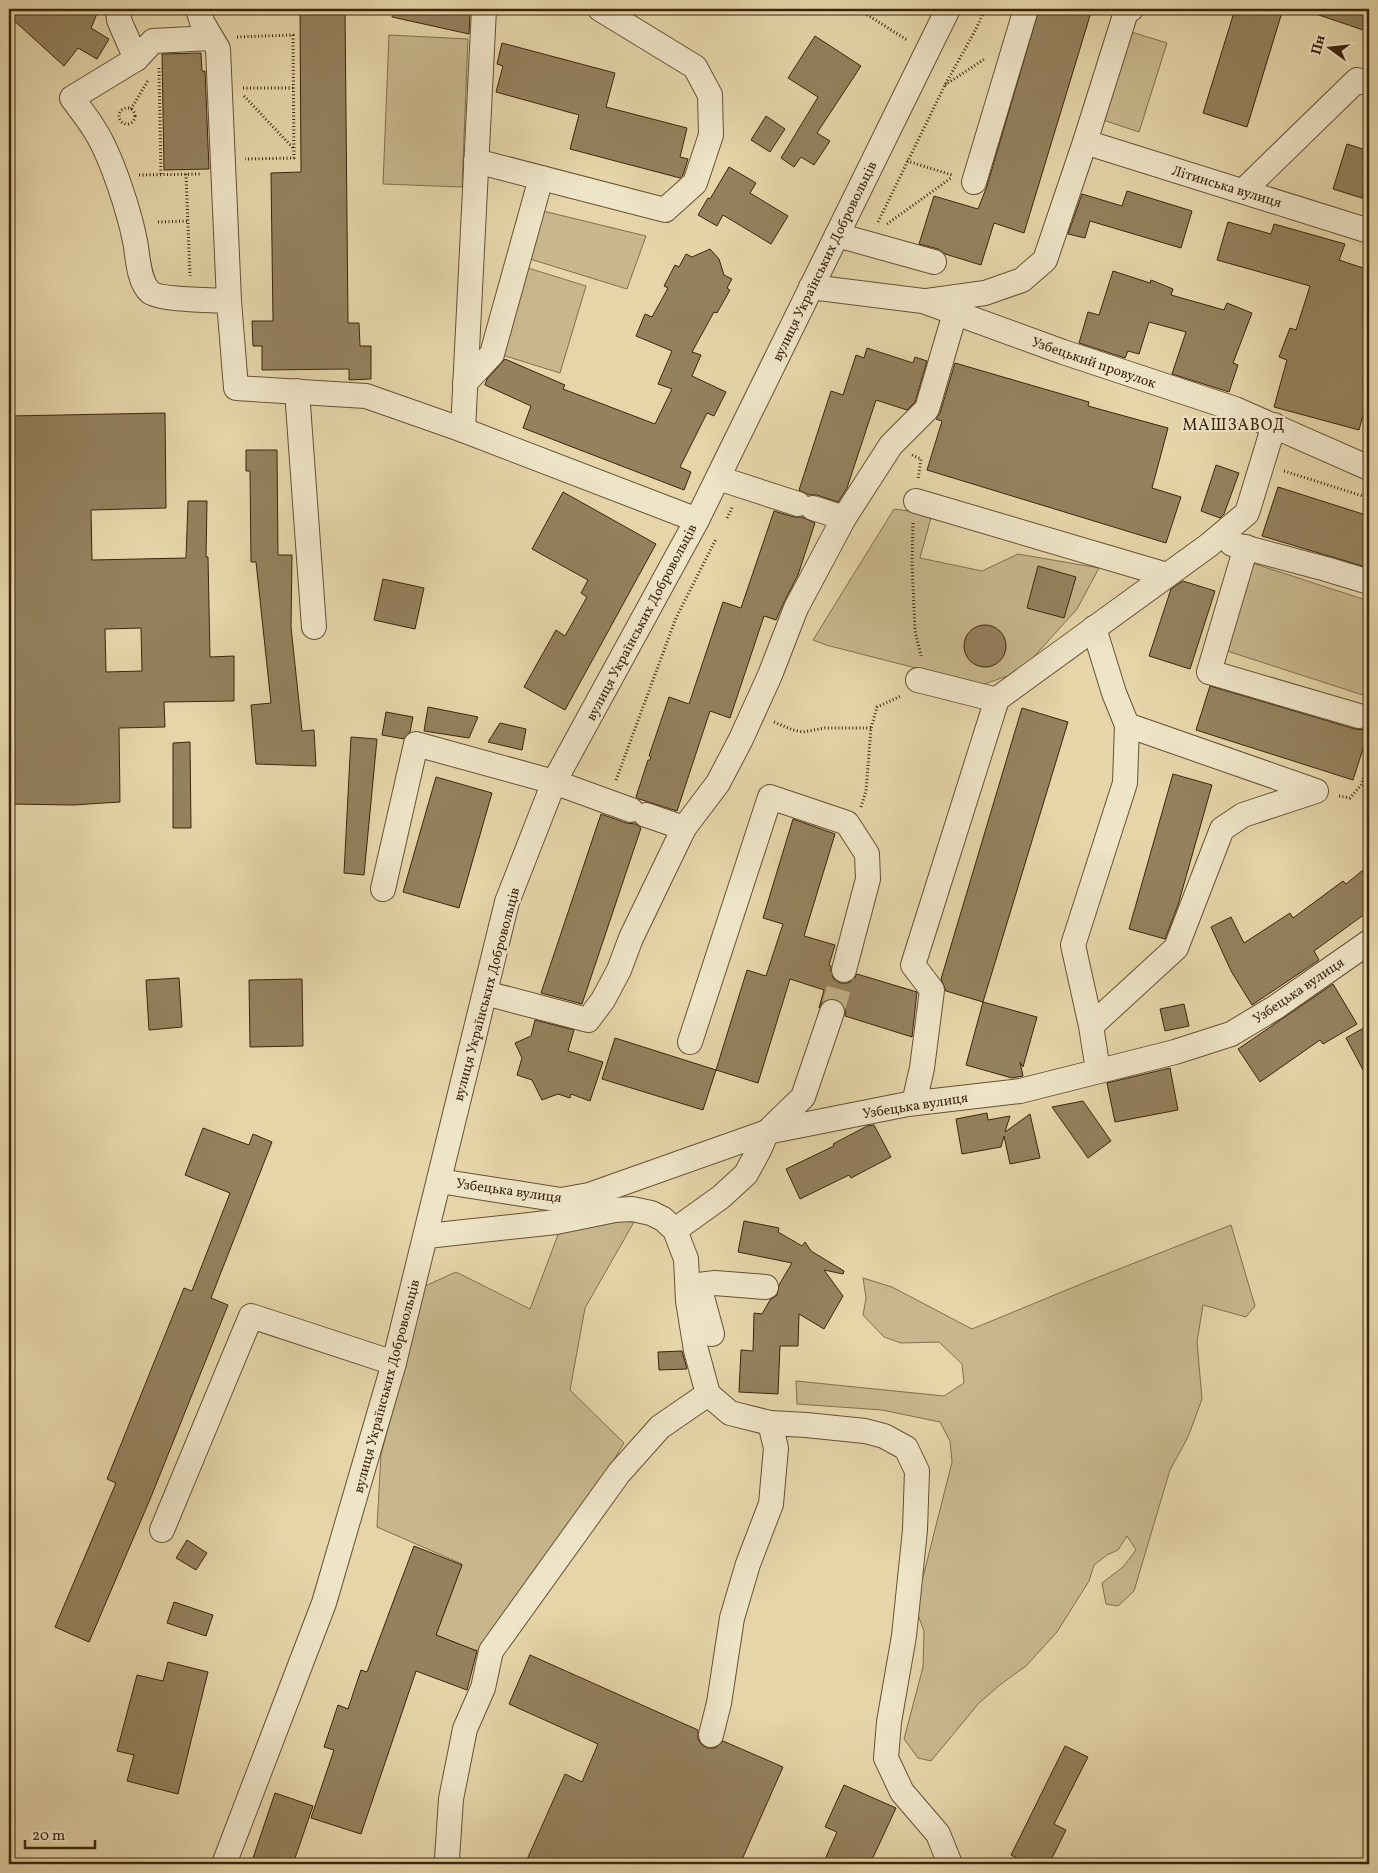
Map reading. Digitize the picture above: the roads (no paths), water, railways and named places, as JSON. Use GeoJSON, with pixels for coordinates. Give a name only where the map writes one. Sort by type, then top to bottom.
{"type":"FeatureCollection","features":[{"type":"Feature","properties":{"kind":"street"},"geometry":{"type":"LineString","coordinates":[[118,9],[118,20],[147,68]]}},
{"type":"Feature","properties":{"kind":"street"},"geometry":{"type":"LineString","coordinates":[[198,9],[202,22],[218,49],[229,301],[236,388],[366,396],[463,430],[697,520]]}},
{"type":"Feature","properties":{"kind":"street"},"geometry":{"type":"LineString","coordinates":[[463,430],[484,9]]}},
{"type":"Feature","properties":{"kind":"street"},"geometry":{"type":"LineString","coordinates":[[476,161],[665,210],[695,183],[710,135],[710,95],[695,67],[600,9]]}},
{"type":"Feature","properties":{"kind":"street","name":"вулиця Українських Добровольців"},"geometry":{"type":"LineString","coordinates":[[224,1864],[324,1602],[394,1363],[427,1236],[507,902],[554,782],[697,520],[948,9]]}},
{"type":"Feature","properties":{"kind":"street"},"geometry":{"type":"LineString","coordinates":[[974,182],[1026,9]]}},
{"type":"Feature","properties":{"kind":"street"},"geometry":{"type":"LineString","coordinates":[[923,301],[985,293],[1022,280],[1045,260],[1126,12],[1131,9]]}},
{"type":"Feature","properties":{"kind":"street"},"geometry":{"type":"LineString","coordinates":[[147,68],[153,41],[211,38]]}},
{"type":"Feature","properties":{"kind":"street"},"geometry":{"type":"LineString","coordinates":[[147,68],[72,98],[97,134],[115,176],[133,232],[143,280],[149,291],[156,295],[229,301]]}},
{"type":"Feature","properties":{"kind":"street"},"geometry":{"type":"LineString","coordinates":[[1244,191],[1357,80],[1369,84]]}},
{"type":"Feature","properties":{"kind":"street","name":"Літинська вулиця"},"geometry":{"type":"LineString","coordinates":[[1085,142],[1369,231]]}},
{"type":"Feature","properties":{"kind":"street"},"geometry":{"type":"LineString","coordinates":[[465,383],[492,354],[541,178]]}},
{"type":"Feature","properties":{"kind":"street"},"geometry":{"type":"LineString","coordinates":[[837,235],[869,239],[934,262]]}},
{"type":"Feature","properties":{"kind":"street","name":"Узбецький провулок"},"geometry":{"type":"LineString","coordinates":[[811,287],[923,301],[1063,352],[1235,409],[1369,468]]}},
{"type":"Feature","properties":{"kind":"street"},"geometry":{"type":"LineString","coordinates":[[485,993],[588,1020],[603,1000],[619,970],[635,930],[684,828],[718,783],[736,748],[770,675],[796,608],[844,518],[891,445],[927,409],[955,313]]}},
{"type":"Feature","properties":{"kind":"street"},"geometry":{"type":"LineString","coordinates":[[297,391],[314,627]]}},
{"type":"Feature","properties":{"kind":"street"},"geometry":{"type":"LineString","coordinates":[[914,1103],[922,1068],[932,990],[914,965],[997,700],[1215,540],[1247,513],[1274,425]]}},
{"type":"Feature","properties":{"kind":"street"},"geometry":{"type":"LineString","coordinates":[[718,478],[844,518]]}},
{"type":"Feature","properties":{"kind":"street"},"geometry":{"type":"LineString","coordinates":[[916,501],[1167,575]]}},
{"type":"Feature","properties":{"kind":"street"},"geometry":{"type":"LineString","coordinates":[[1215,540],[1326,568],[1369,582]]}},
{"type":"Feature","properties":{"kind":"street"},"geometry":{"type":"LineString","coordinates":[[1246,547],[1209,672],[1359,716]]}},
{"type":"Feature","properties":{"kind":"street"},"geometry":{"type":"LineString","coordinates":[[1094,628],[1114,693],[1127,725],[1125,784],[1073,946],[1091,1026],[1098,1070]]}},
{"type":"Feature","properties":{"kind":"street"},"geometry":{"type":"LineString","coordinates":[[918,680],[997,700]]}},
{"type":"Feature","properties":{"kind":"street"},"geometry":{"type":"LineString","coordinates":[[1091,1026],[1176,948],[1222,829],[1243,815],[1316,791],[1127,725]]}},
{"type":"Feature","properties":{"kind":"street"},"geometry":{"type":"LineString","coordinates":[[383,889],[416,744],[554,782],[684,828]]}},
{"type":"Feature","properties":{"kind":"street"},"geometry":{"type":"LineString","coordinates":[[690,1042],[770,797],[847,823],[867,854],[868,879],[844,970]]}},
{"type":"Feature","properties":{"kind":"street","name":"Узбецька вулиця"},"geometry":{"type":"LineString","coordinates":[[439,1180],[561,1200],[589,1195],[766,1132],[914,1103],[1020,1091],[1175,1052],[1231,1034],[1276,1007],[1369,942]]}},
{"type":"Feature","properties":{"kind":"street"},"geometry":{"type":"LineString","coordinates":[[675,1230],[721,1197],[746,1174],[766,1132],[803,1097],[832,1012]]}},
{"type":"Feature","properties":{"kind":"street"},"geometry":{"type":"LineString","coordinates":[[427,1236],[556,1222],[615,1210],[632,1209],[651,1213],[675,1230],[686,1259],[699,1285],[712,1334]]}},
{"type":"Feature","properties":{"kind":"street"},"geometry":{"type":"LineString","coordinates":[[686,1259],[688,1301],[696,1350],[708,1394],[730,1413],[770,1423],[865,1431],[884,1436],[906,1448],[917,1471],[912,1562],[904,1636],[888,1722],[886,1758],[902,1792],[938,1834],[950,1864]]}},
{"type":"Feature","properties":{"kind":"street"},"geometry":{"type":"LineString","coordinates":[[699,1285],[715,1283],[766,1287]]}},
{"type":"Feature","properties":{"kind":"street"},"geometry":{"type":"LineString","coordinates":[[162,1530],[251,1316],[394,1363]]}},
{"type":"Feature","properties":{"kind":"street"},"geometry":{"type":"LineString","coordinates":[[449,1864],[447,1859],[451,1799],[456,1773],[465,1729],[483,1688],[491,1651],[619,1473],[660,1427],[708,1394]]}},
{"type":"Feature","properties":{"kind":"street"},"geometry":{"type":"LineString","coordinates":[[711,1735],[719,1703],[732,1618],[748,1564],[771,1504],[776,1448],[770,1423]]}},
{"type":"Feature","properties":{"kind":"tunnel"},"geometry":{"type":"LineString","coordinates":[[832,1012],[844,970]]}},
{"type":"Feature","properties":{"kind":"district","name":"МАШЗАВОД"},"geometry":{"type":"Point","coordinates":[1234,424]}}]}
